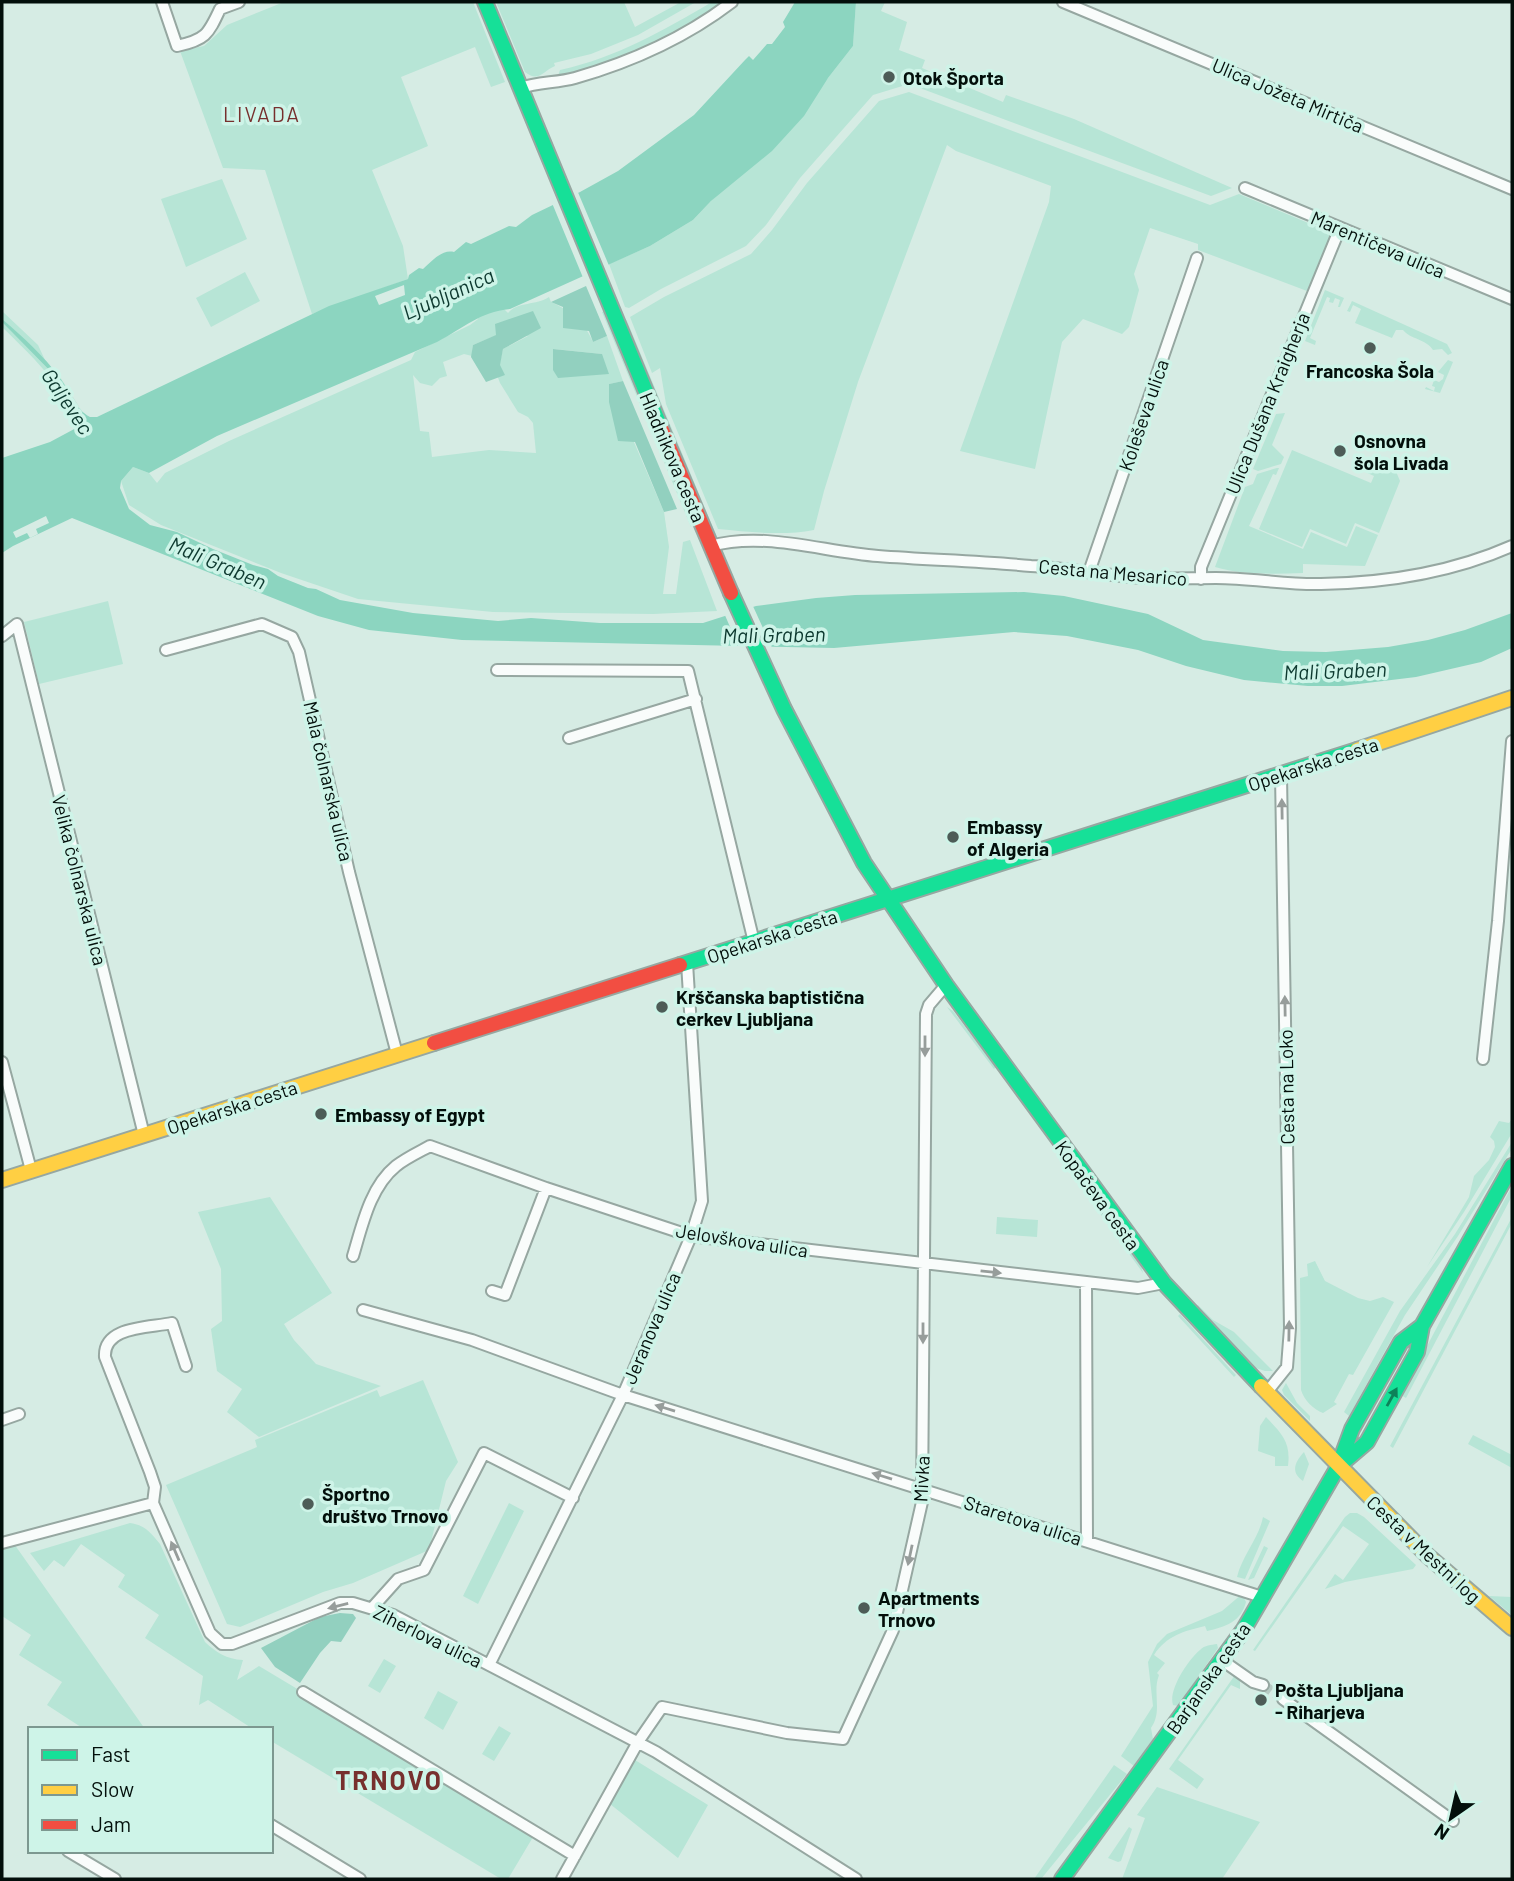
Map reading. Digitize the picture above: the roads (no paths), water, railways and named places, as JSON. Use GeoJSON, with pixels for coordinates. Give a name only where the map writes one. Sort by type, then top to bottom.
{"type":"FeatureCollection","features":[{"type":"Feature","properties":{"kind":"main road","name":"Hladnikova cesta"},"geometry":{"type":"LineString","coordinates":[[485,2],[710,546],[757,652],[838,815],[864,863],[888,899]]}},
{"type":"Feature","properties":{"kind":"main road","name":"Opekarska cesta"},"geometry":{"type":"LineString","coordinates":[[2,1180],[1281,775],[1512,698]]}},
{"type":"Feature","properties":{"kind":"main road","name":"Kopačeva cesta"},"geometry":{"type":"LineString","coordinates":[[888,899],[946,985],[1164,1283],[1338,1467]]}},
{"type":"Feature","properties":{"kind":"main road","name":"Barjanska cesta"},"geometry":{"type":"LineString","coordinates":[[1062,1879],[1223,1661],[1338,1467],[1367,1442],[1417,1352],[1422,1326],[1512,1166]]}},
{"type":"Feature","properties":{"kind":"main road","name":"Cesta v Mestni log"},"geometry":{"type":"LineString","coordinates":[[1338,1467],[1428,1556],[1512,1628]]}},
{"type":"Feature","properties":{"kind":"street"},"geometry":{"type":"LineString","coordinates":[[162,2],[177,46],[199,41],[210,31],[220,9],[239,2]]}},
{"type":"Feature","properties":{"kind":"street"},"geometry":{"type":"LineString","coordinates":[[521,88],[568,80],[630,61],[698,26],[732,2]]}},
{"type":"Feature","properties":{"kind":"street","name":"Ulica Jožeta Mirtiča"},"geometry":{"type":"LineString","coordinates":[[1063,2],[1512,189]]}},
{"type":"Feature","properties":{"kind":"street","name":"Marentičeva ulica"},"geometry":{"type":"LineString","coordinates":[[1245,188],[1512,299]]}},
{"type":"Feature","properties":{"kind":"street","name":"Ulica Dušana Kraigherja"},"geometry":{"type":"LineString","coordinates":[[1201,579],[1201,567],[1340,228]]}},
{"type":"Feature","properties":{"kind":"street","name":"Koleševa ulica"},"geometry":{"type":"LineString","coordinates":[[1088,572],[1197,258]]}},
{"type":"Feature","properties":{"kind":"street","name":"Cesta na Mesarico"},"geometry":{"type":"LineString","coordinates":[[710,546],[736,541],[765,542],[865,555],[1120,576],[1319,585],[1395,578],[1482,559],[1512,546]]}},
{"type":"Feature","properties":{"kind":"street","name":"Velika čolnarska ulica"},"geometry":{"type":"LineString","coordinates":[[2,636],[17,624],[144,1135]]}},
{"type":"Feature","properties":{"kind":"street","name":"Mala čolnarska ulica"},"geometry":{"type":"LineString","coordinates":[[166,650],[262,624],[292,637],[299,652],[349,872],[397,1054]]}},
{"type":"Feature","properties":{"kind":"street"},"geometry":{"type":"LineString","coordinates":[[497,670],[688,671],[754,942]]}},
{"type":"Feature","properties":{"kind":"street"},"geometry":{"type":"LineString","coordinates":[[569,738],[696,699]]}},
{"type":"Feature","properties":{"kind":"street"},"geometry":{"type":"LineString","coordinates":[[1483,1059],[1498,921],[1512,741]]}},
{"type":"Feature","properties":{"kind":"street","name":"Cesta na Loko"},"geometry":{"type":"LineString","coordinates":[[1267,1392],[1287,1367],[1290,1328],[1281,775]]}},
{"type":"Feature","properties":{"kind":"street","name":"Jeranova ulica"},"geometry":{"type":"LineString","coordinates":[[489,1665],[623,1395],[691,1236],[702,1201],[687,963]]}},
{"type":"Feature","properties":{"kind":"street","name":"Mivka"},"geometry":{"type":"LineString","coordinates":[[638,1742],[662,1707],[787,1733],[843,1739],[894,1630],[922,1502],[926,1014],[929,1005],[946,985]]}},
{"type":"Feature","properties":{"kind":"street"},"geometry":{"type":"LineString","coordinates":[[2,1062],[31,1170]]}},
{"type":"Feature","properties":{"kind":"street","name":"Jelovškova ulica"},"geometry":{"type":"LineString","coordinates":[[353,1256],[367,1210],[381,1182],[395,1166],[430,1146],[691,1236],[1138,1288],[1164,1283]]}},
{"type":"Feature","properties":{"kind":"street"},"geometry":{"type":"LineString","coordinates":[[492,1291],[505,1295],[546,1188]]}},
{"type":"Feature","properties":{"kind":"street"},"geometry":{"type":"LineString","coordinates":[[1086,1282],[1087,1541]]}},
{"type":"Feature","properties":{"kind":"street","name":"Staretova ulica"},"geometry":{"type":"LineString","coordinates":[[363,1310],[491,1346],[623,1395],[1262,1597]]}},
{"type":"Feature","properties":{"kind":"street"},"geometry":{"type":"LineString","coordinates":[[2,1543],[153,1503],[155,1487],[105,1357],[104,1347],[108,1339],[118,1333],[172,1323],[186,1366]]}},
{"type":"Feature","properties":{"kind":"street"},"geometry":{"type":"LineString","coordinates":[[2,1420],[19,1414]]}},
{"type":"Feature","properties":{"kind":"street"},"geometry":{"type":"LineString","coordinates":[[372,1608],[398,1578],[424,1570],[484,1453],[573,1498]]}},
{"type":"Feature","properties":{"kind":"street","name":"Ziherlova ulica"},"geometry":{"type":"LineString","coordinates":[[153,1503],[210,1633],[222,1644],[232,1644],[340,1603],[353,1603],[393,1615],[638,1742],[856,1879]]}},
{"type":"Feature","properties":{"kind":"street"},"geometry":{"type":"LineString","coordinates":[[1223,1661],[1253,1682],[1263,1685]]}},
{"type":"Feature","properties":{"kind":"street"},"geometry":{"type":"LineString","coordinates":[[303,1692],[575,1856]]}},
{"type":"Feature","properties":{"kind":"street"},"geometry":{"type":"LineString","coordinates":[[1283,1699],[1454,1821]]}},
{"type":"Feature","properties":{"kind":"street"},"geometry":{"type":"LineString","coordinates":[[562,1879],[638,1742]]}},
{"type":"Feature","properties":{"kind":"street"},"geometry":{"type":"LineString","coordinates":[[273,1826],[360,1879]]}},
{"type":"Feature","properties":{"kind":"street"},"geometry":{"type":"LineString","coordinates":[[71,1853],[115,1879]]}},
{"type":"Feature","properties":{"kind":"water"},"geometry":{"type":"Polygon","coordinates":[[[795,2],[856,2],[853,46],[828,78],[804,116],[772,151],[711,201],[693,220],[650,246],[510,309],[489,313],[437,342],[217,436],[149,473],[133,467],[121,481],[120,488],[129,509],[150,525],[177,532],[340,600],[413,613],[498,621],[531,618],[600,623],[703,623],[756,606],[816,598],[1024,592],[1064,596],[1148,614],[1203,640],[1283,651],[1326,652],[1388,647],[1465,630],[1512,613],[1512,648],[1481,662],[1416,677],[1342,686],[1308,686],[1244,680],[1186,666],[1138,650],[1067,636],[1014,632],[834,648],[462,640],[369,630],[318,616],[72,518],[2,553],[2,458],[50,442],[78,427],[81,418],[58,379],[2,319],[47,362],[80,410],[90,417],[97,417],[329,306],[408,279],[409,275],[419,268],[423,269],[441,254],[454,252],[466,242],[471,244],[509,226],[516,227],[532,215],[618,171],[694,115],[749,56],[753,60],[767,44],[772,44],[785,27],[783,22],[795,2]]]}},
{"type":"Feature","properties":{"kind":"tunnel"},"geometry":{"type":"LineString","coordinates":[[1263,1685],[1283,1699]]}},
{"type":"Feature","properties":{"kind":"place","name":"Otok Športa"},"geometry":{"type":"Point","coordinates":[889,77]}},
{"type":"Feature","properties":{"kind":"place","name":"Francoska Šola"},"geometry":{"type":"Point","coordinates":[1370,348]}},
{"type":"Feature","properties":{"kind":"place","name":"Osnovna šola Livada"},"geometry":{"type":"Point","coordinates":[1340,451]}},
{"type":"Feature","properties":{"kind":"place","name":"Embassy of Algeria"},"geometry":{"type":"Point","coordinates":[953,837]}},
{"type":"Feature","properties":{"kind":"place","name":"Krščanska baptistična cerkev Ljubljana"},"geometry":{"type":"Point","coordinates":[662,1007]}},
{"type":"Feature","properties":{"kind":"place","name":"Embassy of Egypt"},"geometry":{"type":"Point","coordinates":[321,1114]}},
{"type":"Feature","properties":{"kind":"place","name":"Športno društvo Trnovo"},"geometry":{"type":"Point","coordinates":[308,1504]}},
{"type":"Feature","properties":{"kind":"place","name":"Apartments Trnovo"},"geometry":{"type":"Point","coordinates":[864,1608]}},
{"type":"Feature","properties":{"kind":"place","name":"Pošta Ljubljana - Riharjeva"},"geometry":{"type":"Point","coordinates":[1261,1700]}},
{"type":"Feature","properties":{"kind":"district","name":"LIVADA"},"geometry":{"type":"Point","coordinates":[262,113]}},
{"type":"Feature","properties":{"kind":"district","name":"TRNOVO"},"geometry":{"type":"Point","coordinates":[389,1779]}},
{"type":"Feature","properties":{"kind":"water label","name":"Ljubljanica"},"geometry":{"type":"Point","coordinates":[448,293]}},
{"type":"Feature","properties":{"kind":"water label","name":"Galjevec"},"geometry":{"type":"Point","coordinates":[68,401]}},
{"type":"Feature","properties":{"kind":"water label","name":"Mali Graben"},"geometry":{"type":"Point","coordinates":[218,562]}},
{"type":"Feature","properties":{"kind":"water label","name":"Mali Graben"},"geometry":{"type":"Point","coordinates":[774,634]}},
{"type":"Feature","properties":{"kind":"water label","name":"Mali Graben"},"geometry":{"type":"Point","coordinates":[1335,670]}}]}
